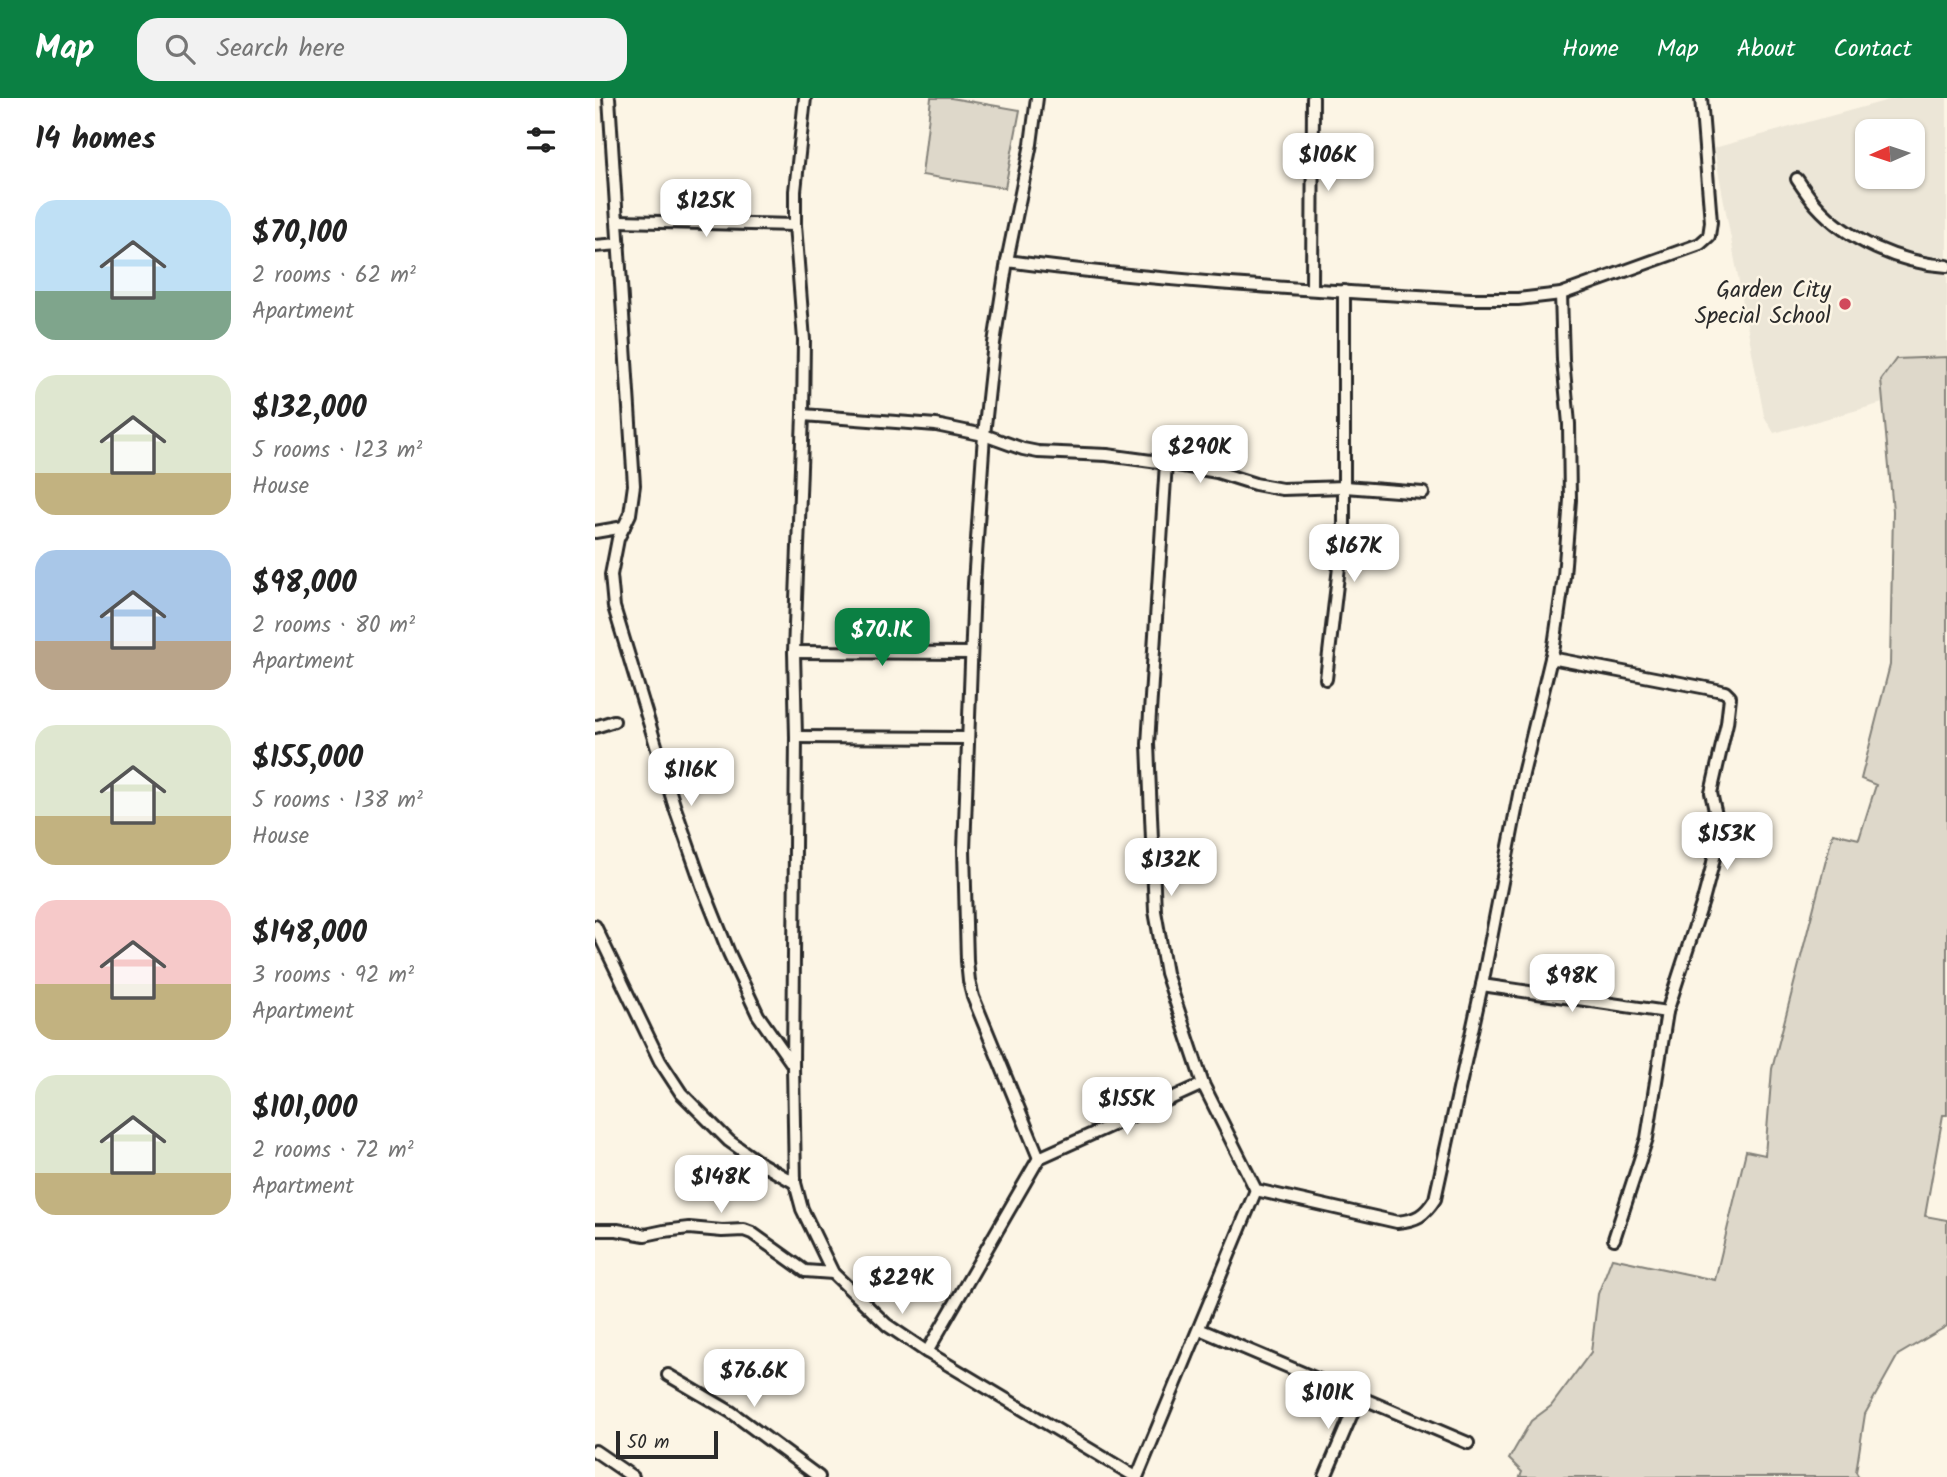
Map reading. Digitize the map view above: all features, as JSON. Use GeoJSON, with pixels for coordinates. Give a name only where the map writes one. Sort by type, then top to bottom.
{"type":"FeatureCollection","features":[{"type":"Feature","properties":{"kind":"street"},"geometry":{"type":"LineString","coordinates":[[609,98],[634,485],[630,514],[618,540],[611,575],[614,607],[663,769],[703,888],[758,1015],[793,1065]]}},
{"type":"Feature","properties":{"kind":"street"},"geometry":{"type":"LineString","coordinates":[[805,98],[795,191],[804,340],[794,652],[795,1183],[802,1209],[833,1273],[887,1325],[927,1352],[1137,1477],[1256,1190],[1203,1084],[1166,973],[1156,911],[1148,744],[1166,463]]}},
{"type":"Feature","properties":{"kind":"street"},"geometry":{"type":"LineString","coordinates":[[1037,98],[994,343],[984,435],[971,653],[964,849],[969,981],[1039,1158]]}},
{"type":"Feature","properties":{"kind":"street"},"geometry":{"type":"LineString","coordinates":[[1312,289],[1313,98]]}},
{"type":"Feature","properties":{"kind":"street"},"geometry":{"type":"LineString","coordinates":[[1007,261],[1109,275],[1344,292],[1470,299],[1518,299],[1561,294],[1700,244],[1709,236],[1711,222],[1701,98]]}},
{"type":"Feature","properties":{"kind":"street"},"geometry":{"type":"LineString","coordinates":[[1797,179],[1817,206],[1864,243],[1900,257],[1947,266]]}},
{"type":"Feature","properties":{"kind":"street"},"geometry":{"type":"LineString","coordinates":[[618,221],[795,225]]}},
{"type":"Feature","properties":{"kind":"street"},"geometry":{"type":"LineString","coordinates":[[595,246],[619,244]]}},
{"type":"Feature","properties":{"kind":"street"},"geometry":{"type":"LineString","coordinates":[[1327,678],[1344,524],[1344,292]]}},
{"type":"Feature","properties":{"kind":"street"},"geometry":{"type":"LineString","coordinates":[[1256,1190],[1397,1222],[1418,1218],[1435,1199],[1482,985],[1523,774],[1551,658],[1564,576],[1570,500],[1569,424],[1561,294]]}},
{"type":"Feature","properties":{"kind":"street"},"geometry":{"type":"LineString","coordinates":[[803,415],[936,425],[984,435],[1038,452],[1107,454],[1217,472],[1282,489],[1345,487],[1423,493]]}},
{"type":"Feature","properties":{"kind":"street"},"geometry":{"type":"LineString","coordinates":[[595,533],[624,527]]}},
{"type":"Feature","properties":{"kind":"street"},"geometry":{"type":"LineString","coordinates":[[794,652],[971,653]]}},
{"type":"Feature","properties":{"kind":"street"},"geometry":{"type":"LineString","coordinates":[[1551,658],[1717,690],[1730,697],[1727,723],[1711,793],[1718,824],[1718,839],[1703,901],[1667,1012],[1647,1138],[1614,1239]]}},
{"type":"Feature","properties":{"kind":"street"},"geometry":{"type":"LineString","coordinates":[[595,727],[614,721]]}},
{"type":"Feature","properties":{"kind":"street"},"geometry":{"type":"LineString","coordinates":[[796,737],[967,738]]}},
{"type":"Feature","properties":{"kind":"street"},"geometry":{"type":"LineString","coordinates":[[595,926],[660,1061],[681,1093],[729,1141],[795,1183]]}},
{"type":"Feature","properties":{"kind":"street"},"geometry":{"type":"LineString","coordinates":[[1482,985],[1667,1012]]}},
{"type":"Feature","properties":{"kind":"street"},"geometry":{"type":"LineString","coordinates":[[927,1352],[1039,1158],[1203,1084]]}},
{"type":"Feature","properties":{"kind":"street"},"geometry":{"type":"LineString","coordinates":[[595,1230],[617,1230],[645,1235],[689,1228],[744,1230],[805,1271],[833,1273]]}},
{"type":"Feature","properties":{"kind":"street"},"geometry":{"type":"LineString","coordinates":[[1199,1329],[1468,1443]]}},
{"type":"Feature","properties":{"kind":"street"},"geometry":{"type":"LineString","coordinates":[[668,1375],[731,1412],[819,1477]]}},
{"type":"Feature","properties":{"kind":"street"},"geometry":{"type":"LineString","coordinates":[[1325,1477],[1359,1397]]}},
{"type":"Feature","properties":{"kind":"street"},"geometry":{"type":"LineString","coordinates":[[595,1451],[633,1477]]}},
{"type":"Feature","properties":{"kind":"shaded area"},"geometry":{"type":"Polygon","coordinates":[[[931,98],[951,98],[1020,110],[1005,188],[922,175],[931,98]]]}},
{"type":"Feature","properties":{"kind":"shaded area","name":"Garden City Special School"},"geometry":{"type":"Polygon","coordinates":[[[1896,98],[1947,98],[1947,357],[1896,359],[1881,380],[1883,403],[1774,433],[1764,416],[1714,148],[1896,98]]]}},
{"type":"Feature","properties":{"kind":"shaded area"},"geometry":{"type":"Polygon","coordinates":[[[1947,357],[1947,1115],[1943,1115],[1925,1216],[1947,1220],[1947,1326],[1898,1355],[1865,1414],[1856,1472],[1859,1477],[1520,1477],[1522,1472],[1509,1459],[1531,1421],[1551,1406],[1591,1352],[1598,1294],[1612,1258],[1715,1280],[1746,1151],[1765,1155],[1772,1069],[1833,833],[1859,839],[1876,785],[1861,779],[1890,665],[1893,511],[1881,380],[1896,359],[1947,357]]]}},
{"type":"Feature","properties":{"kind":"place","name":"Garden City Special School"},"geometry":{"type":"Point","coordinates":[1845,304]}}]}
